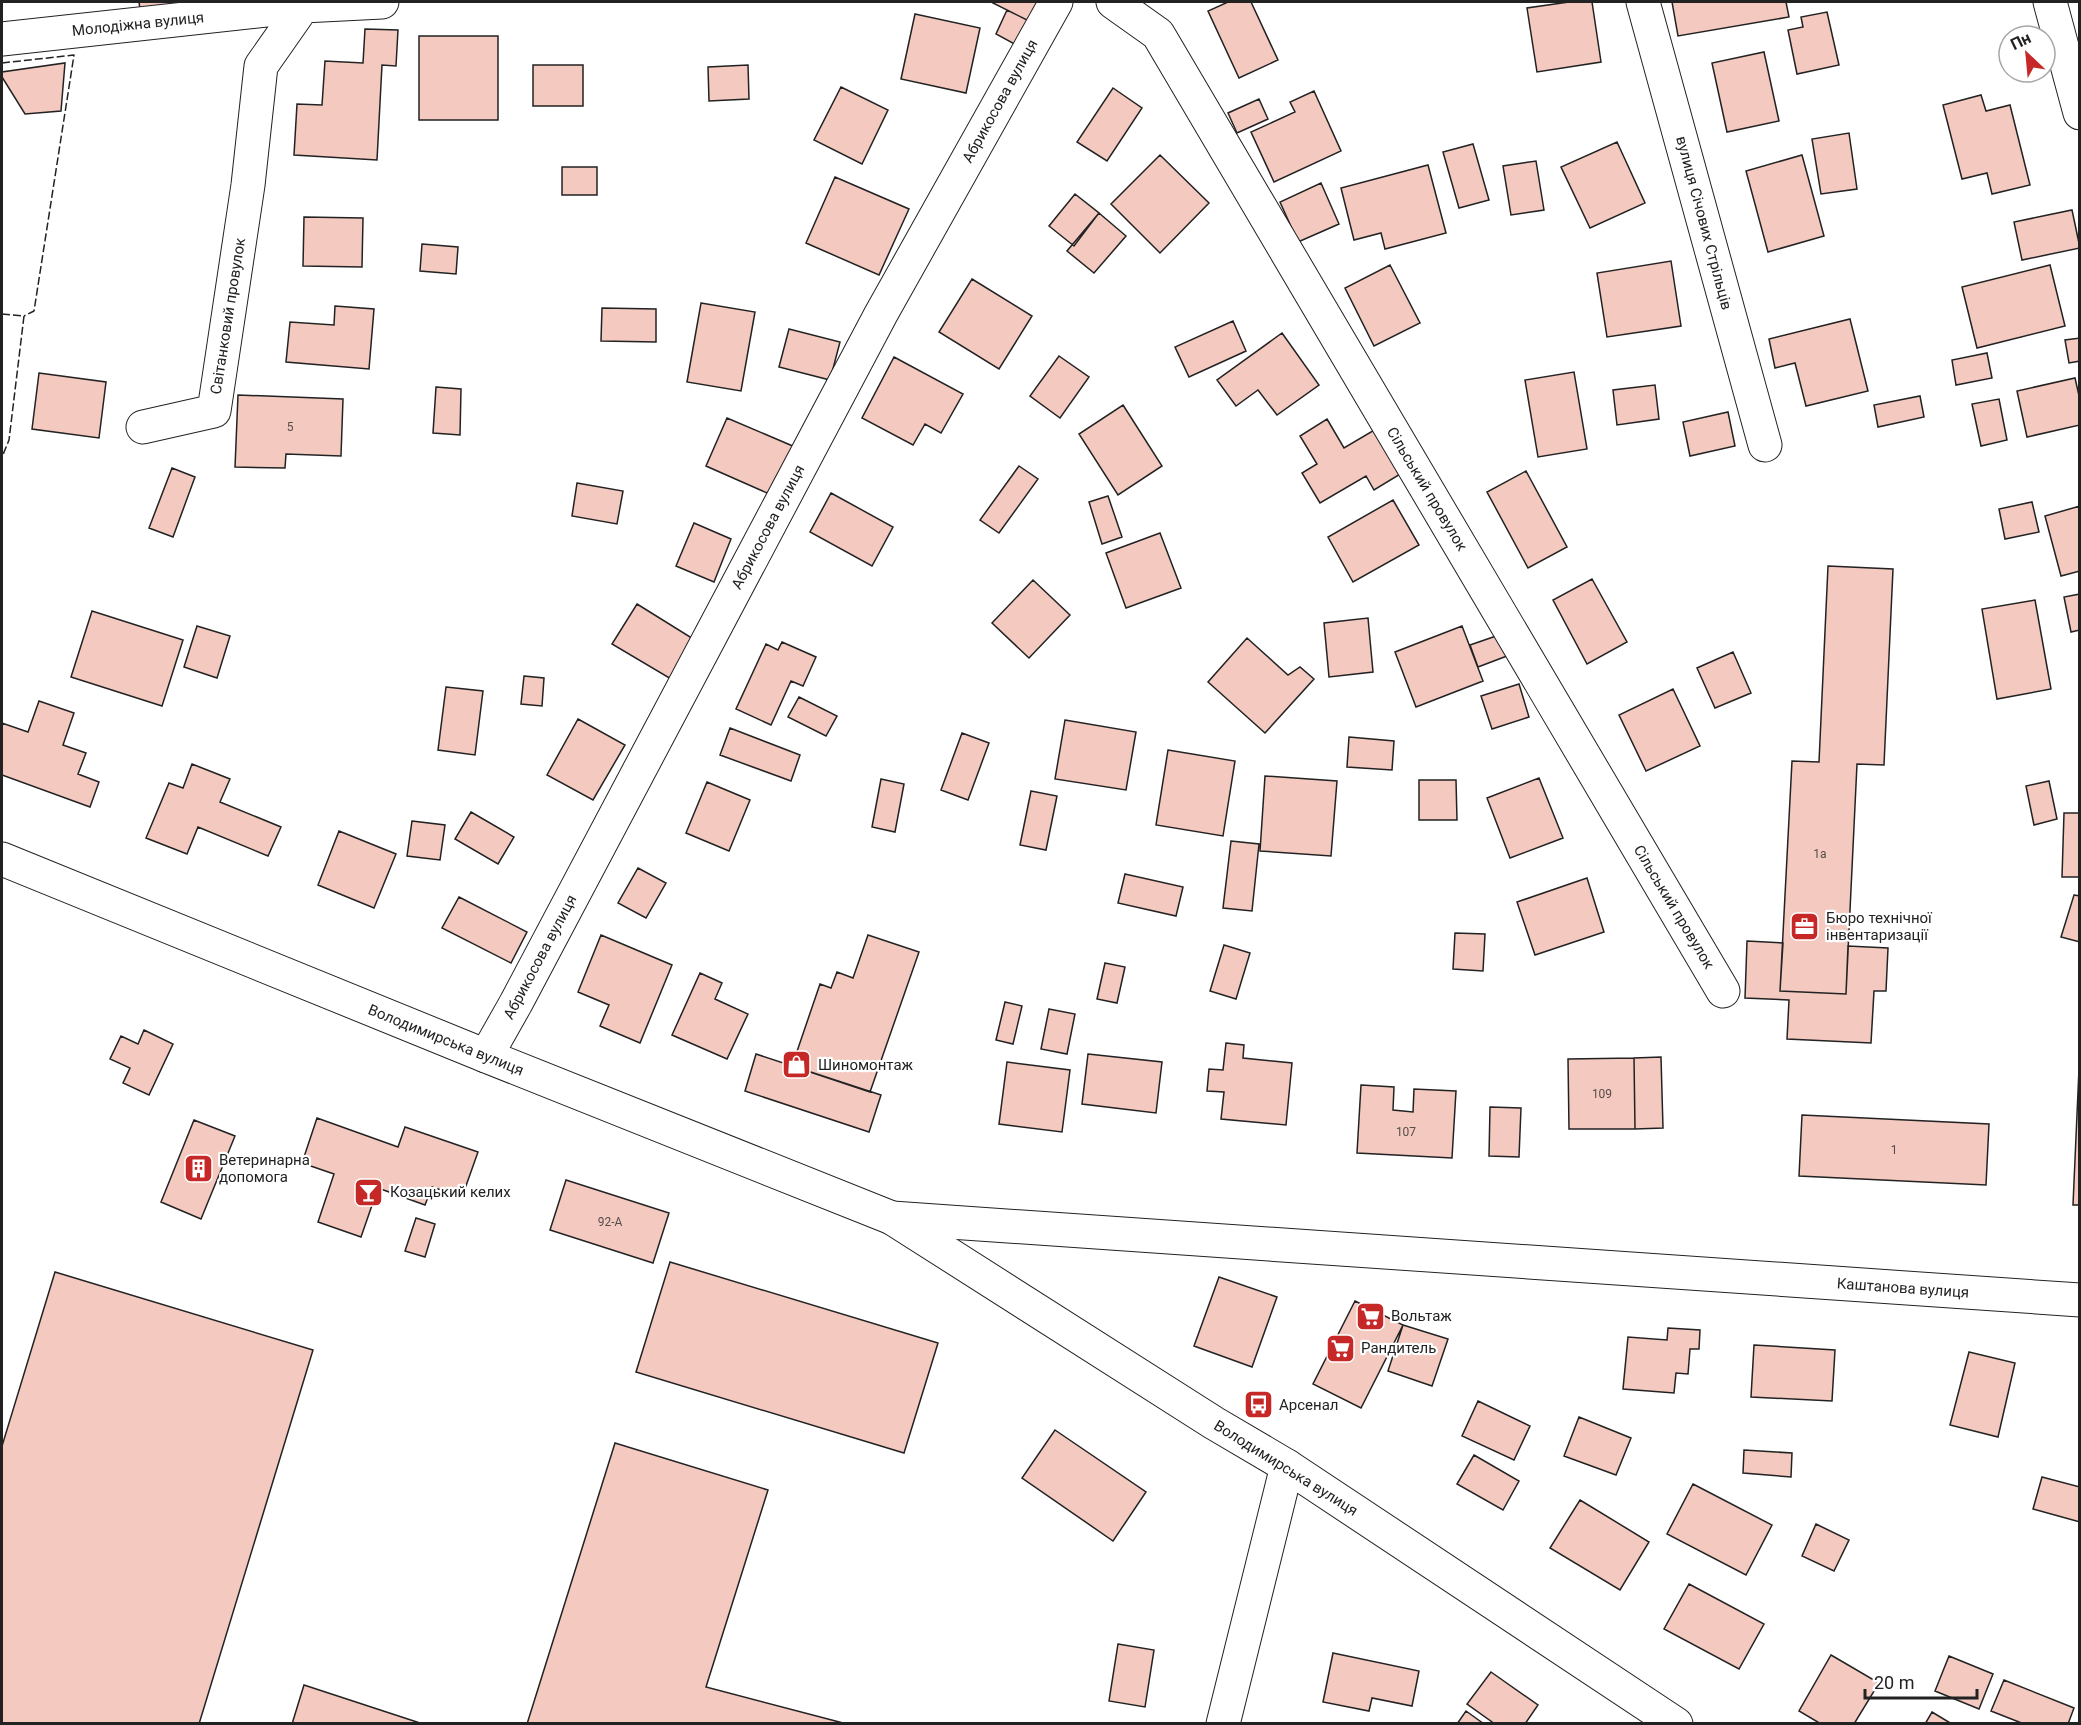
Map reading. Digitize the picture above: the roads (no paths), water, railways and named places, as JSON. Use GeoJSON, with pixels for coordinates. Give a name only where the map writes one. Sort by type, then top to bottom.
{"type":"FeatureCollection","features":[{"type":"Feature","properties":{"kind":"street","name":"Молодіжна вулиця"},"geometry":{"type":"LineString","coordinates":[[2,39],[303,4],[382,2]]}},
{"type":"Feature","properties":{"kind":"street","name":"Абрикосова вулиця"},"geometry":{"type":"LineString","coordinates":[[486,1056],[881,314],[1056,2]]}},
{"type":"Feature","properties":{"kind":"street","name":"Сільський провулок"},"geometry":{"type":"LineString","coordinates":[[1113,2],[1158,34],[1723,992]]}},
{"type":"Feature","properties":{"kind":"street","name":"вулиця Січових Стрільців"},"geometry":{"type":"LineString","coordinates":[[1643,2],[1765,445]]}},
{"type":"Feature","properties":{"kind":"street"},"geometry":{"type":"LineString","coordinates":[[2050,2],[2079,113]]}},
{"type":"Feature","properties":{"kind":"street","name":"Світанковий провулок"},"geometry":{"type":"LineString","coordinates":[[142,427],[214,411],[248,184],[261,66],[303,4]]}},
{"type":"Feature","properties":{"kind":"street","name":"Володимирська вулиця"},"geometry":{"type":"LineString","coordinates":[[2,859],[892,1218],[1214,1423],[1287,1466],[1676,1724]]}},
{"type":"Feature","properties":{"kind":"street","name":"Володимирська вулиця"},"geometry":{"type":"LineString","coordinates":[[892,1218],[1435,1257],[1727,1275]]}},
{"type":"Feature","properties":{"kind":"street","name":"Каштанова вулиця"},"geometry":{"type":"LineString","coordinates":[[1727,1275],[2079,1300]]}},
{"type":"Feature","properties":{"kind":"street"},"geometry":{"type":"LineString","coordinates":[[1223,1724],[1287,1466]]}},
{"type":"Feature","properties":{"kind":"place","name":"Бюро технічної інвентаризації"},"geometry":{"type":"Point","coordinates":[1805,927]}},
{"type":"Feature","properties":{"kind":"place","name":"Шиномонтаж"},"geometry":{"type":"Point","coordinates":[797,1065]}},
{"type":"Feature","properties":{"kind":"place","name":"Ветеринарна допомога"},"geometry":{"type":"Point","coordinates":[198,1169]}},
{"type":"Feature","properties":{"kind":"place","name":"Козацький келих"},"geometry":{"type":"Point","coordinates":[369,1192]}},
{"type":"Feature","properties":{"kind":"place","name":"Вольтаж"},"geometry":{"type":"Point","coordinates":[1370,1316]}},
{"type":"Feature","properties":{"kind":"place","name":"Рандитель"},"geometry":{"type":"Point","coordinates":[1340,1348]}},
{"type":"Feature","properties":{"kind":"place","name":"Арсенал"},"geometry":{"type":"Point","coordinates":[1258,1405]}}]}
